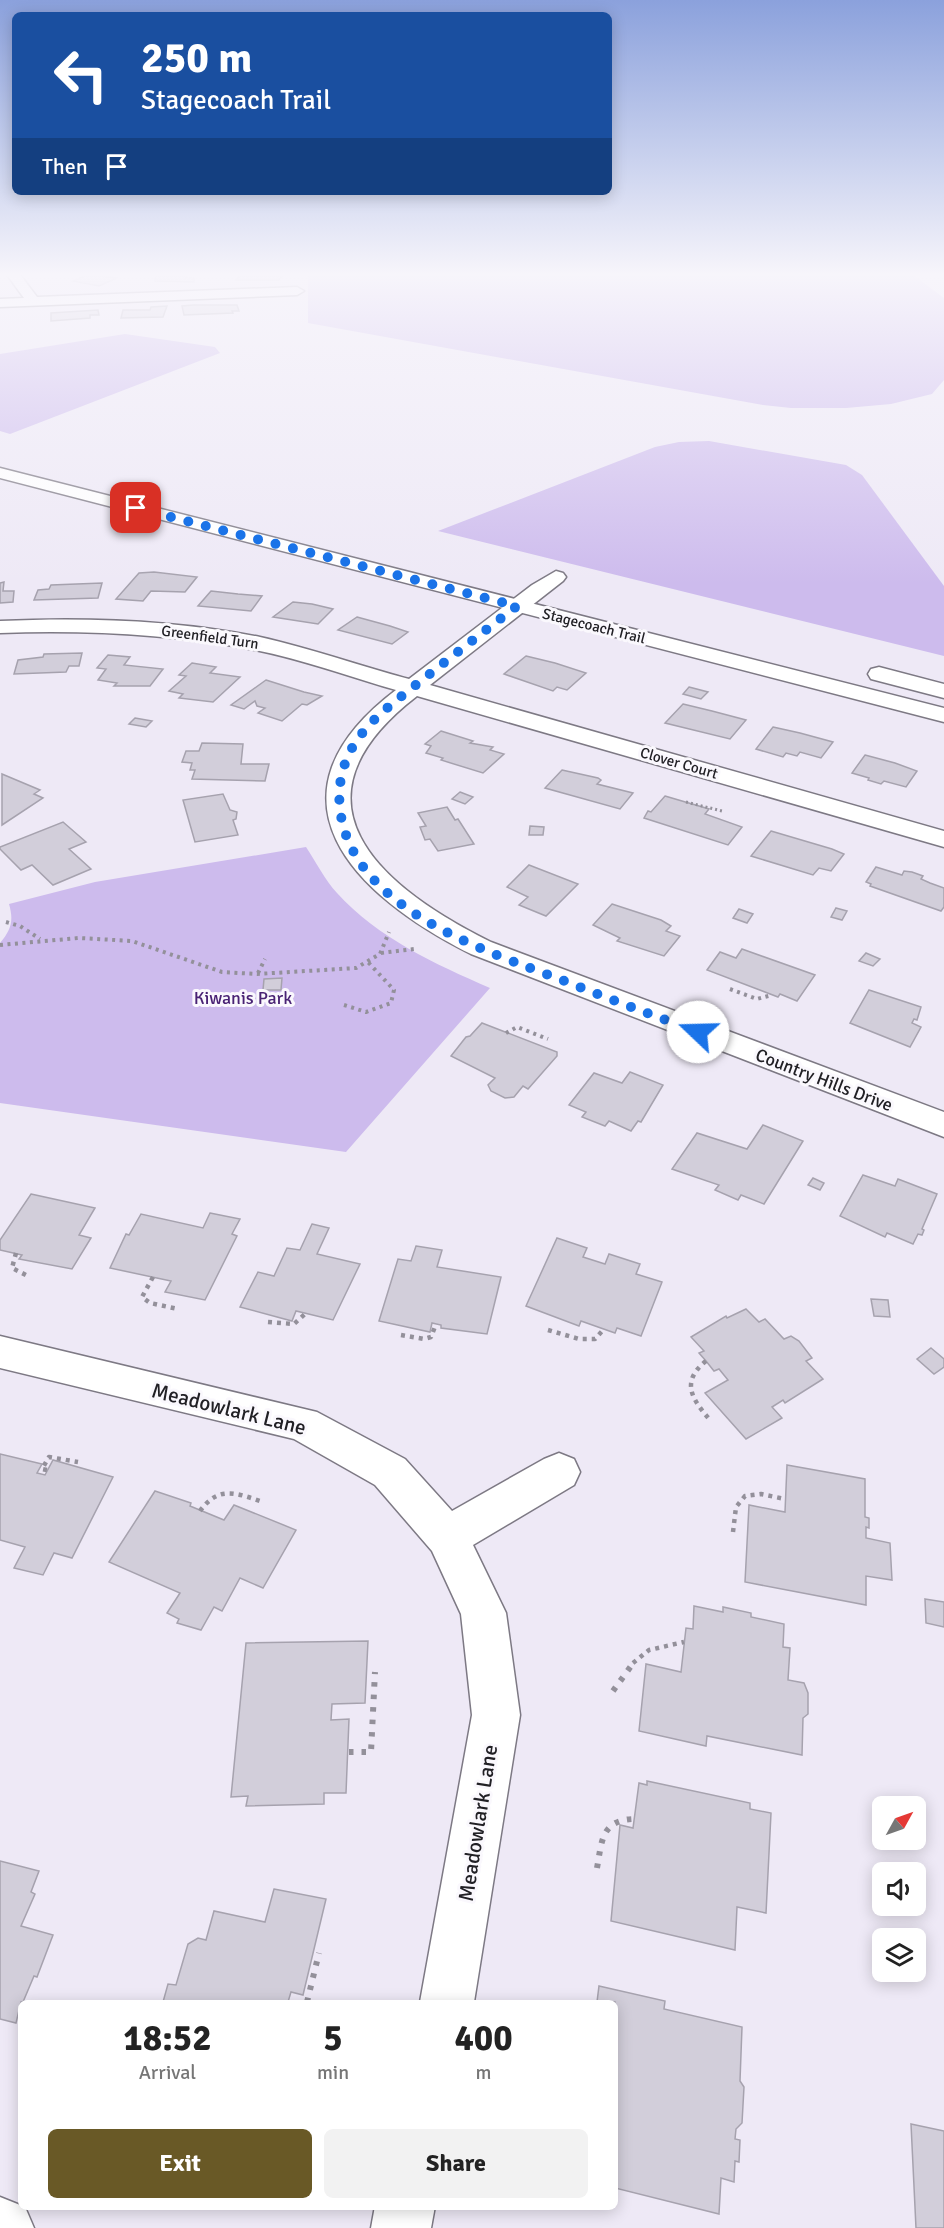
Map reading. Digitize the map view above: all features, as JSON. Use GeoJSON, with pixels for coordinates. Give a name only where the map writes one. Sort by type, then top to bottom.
{"type":"FeatureCollection","features":[{"type":"Feature","properties":{"kind":"street","name":"Stagecoach Trail"},"geometry":{"type":"LineString","coordinates":[[0,473],[516,595],[944,715]]}},
{"type":"Feature","properties":{"kind":"street"},"geometry":{"type":"LineString","coordinates":[[83,476],[244,516]]}},
{"type":"Feature","properties":{"kind":"street","name":"Country Hills Drive"},"geometry":{"type":"LineString","coordinates":[[556,577],[539,590],[516,595],[383,711],[359,737],[344,766],[339,783],[341,817],[352,850],[365,868],[395,898],[423,919],[481,948],[944,1125]]}},
{"type":"Feature","properties":{"kind":"street","name":"Stagecoach Trail"},"geometry":{"type":"LineString","coordinates":[[539,590],[585,602]]}},
{"type":"Feature","properties":{"kind":"street","name":"Greenfield Turn"},"geometry":{"type":"LineString","coordinates":[[0,627],[90,625],[201,633],[298,652],[414,686]]}},
{"type":"Feature","properties":{"kind":"street"},"geometry":{"type":"LineString","coordinates":[[861,670],[944,691]]}},
{"type":"Feature","properties":{"kind":"street","name":"Clover Court"},"geometry":{"type":"LineString","coordinates":[[414,686],[944,839]]}},
{"type":"Feature","properties":{"kind":"street","name":"Meadowlark Lane"},"geometry":{"type":"LineString","coordinates":[[0,1352],[303,1424],[390,1472],[447,1537],[483,1613],[496,1715],[447,2000]]}},
{"type":"Feature","properties":{"kind":"street"},"geometry":{"type":"LineString","coordinates":[[447,1537],[559,1472]]}},
{"type":"Feature","properties":{"kind":"street"},"geometry":{"type":"LineString","coordinates":[[401,2228],[404,2210]]}},
{"type":"Feature","properties":{"kind":"path"},"geometry":{"type":"LineString","coordinates":[[686,802],[722,811]]}},
{"type":"Feature","properties":{"kind":"path"},"geometry":{"type":"LineString","coordinates":[[6,922],[20,926],[41,940]]}},
{"type":"Feature","properties":{"kind":"path"},"geometry":{"type":"LineString","coordinates":[[380,954],[389,932]]}},
{"type":"Feature","properties":{"kind":"path"},"geometry":{"type":"LineString","coordinates":[[0,945],[10,946],[41,940],[132,941],[222,972],[257,974],[356,968],[380,954],[414,948]]}},
{"type":"Feature","properties":{"kind":"path"},"geometry":{"type":"LineString","coordinates":[[257,974],[265,959]]}},
{"type":"Feature","properties":{"kind":"path"},"geometry":{"type":"LineString","coordinates":[[344,1005],[366,1012],[390,1003],[394,990],[367,961]]}},
{"type":"Feature","properties":{"kind":"path"},"geometry":{"type":"LineString","coordinates":[[730,989],[758,999],[772,995]]}},
{"type":"Feature","properties":{"kind":"path"},"geometry":{"type":"LineString","coordinates":[[506,1033],[517,1028],[548,1039]]}},
{"type":"Feature","properties":{"kind":"path"},"geometry":{"type":"LineString","coordinates":[[16,1254],[12,1260],[12,1268],[28,1276]]}},
{"type":"Feature","properties":{"kind":"path"},"geometry":{"type":"LineString","coordinates":[[153,1277],[142,1297],[150,1303],[178,1310]]}},
{"type":"Feature","properties":{"kind":"path"},"geometry":{"type":"LineString","coordinates":[[268,1322],[292,1326],[300,1323],[306,1313]]}},
{"type":"Feature","properties":{"kind":"path"},"geometry":{"type":"LineString","coordinates":[[400,1335],[424,1339],[431,1337],[436,1324]]}},
{"type":"Feature","properties":{"kind":"path"},"geometry":{"type":"LineString","coordinates":[[548,1330],[586,1339],[595,1338],[604,1329]]}},
{"type":"Feature","properties":{"kind":"path"},"geometry":{"type":"LineString","coordinates":[[706,1361],[693,1372],[690,1385],[697,1404],[710,1420]]}},
{"type":"Feature","properties":{"kind":"path"},"geometry":{"type":"LineString","coordinates":[[48,1470],[42,1470],[49,1457],[78,1462]]}},
{"type":"Feature","properties":{"kind":"path"},"geometry":{"type":"LineString","coordinates":[[200,1510],[208,1498],[224,1492],[263,1502]]}},
{"type":"Feature","properties":{"kind":"path"},"geometry":{"type":"LineString","coordinates":[[733,1532],[734,1508],[742,1497],[753,1494],[785,1499]]}},
{"type":"Feature","properties":{"kind":"path"},"geometry":{"type":"LineString","coordinates":[[613,1692],[627,1667],[641,1654],[662,1644],[684,1642]]}},
{"type":"Feature","properties":{"kind":"path"},"geometry":{"type":"LineString","coordinates":[[349,1752],[371,1752],[375,1672]]}},
{"type":"Feature","properties":{"kind":"path"},"geometry":{"type":"LineString","coordinates":[[597,1868],[603,1838],[612,1821],[618,1818],[634,1819]]}},
{"type":"Feature","properties":{"kind":"path"},"geometry":{"type":"LineString","coordinates":[[307,2000],[319,1953]]}},
{"type":"Feature","properties":{"kind":"green space"},"geometry":{"type":"Polygon","coordinates":[[[0,376],[160,376],[10,434],[0,431],[0,376]]]}},
{"type":"Feature","properties":{"kind":"green space"},"geometry":{"type":"Polygon","coordinates":[[[602,376],[944,376],[944,380],[932,394],[891,404],[846,408],[791,408],[602,376]]]}},
{"type":"Feature","properties":{"kind":"green space"},"geometry":{"type":"Polygon","coordinates":[[[709,441],[846,465],[862,475],[944,586],[944,656],[438,531],[655,447],[679,442],[709,441]]]}},
{"type":"Feature","properties":{"kind":"green space","name":"Kiwanis Park"},"geometry":{"type":"Polygon","coordinates":[[[306,847],[333,888],[370,923],[389,937],[428,959],[490,988],[346,1152],[0,1103],[0,943],[10,925],[9,904],[95,882],[306,847]]]}},
{"type":"Feature","properties":{"kind":"building"},"geometry":{"type":"Polygon","coordinates":[[[154,572],[197,577],[185,592],[151,591],[143,601],[116,599],[139,573],[154,572]]]}},
{"type":"Feature","properties":{"kind":"building"},"geometry":{"type":"Polygon","coordinates":[[[4,582],[3,591],[14,591],[13,602],[0,603],[0,583],[4,582]]]}},
{"type":"Feature","properties":{"kind":"building"},"geometry":{"type":"Polygon","coordinates":[[[102,583],[98,598],[34,600],[38,590],[49,589],[51,585],[102,583]]]}},
{"type":"Feature","properties":{"kind":"building"},"geometry":{"type":"Polygon","coordinates":[[[211,591],[262,596],[251,611],[198,606],[211,591]]]}},
{"type":"Feature","properties":{"kind":"building"},"geometry":{"type":"Polygon","coordinates":[[[293,602],[333,609],[318,624],[273,617],[293,602]]]}},
{"type":"Feature","properties":{"kind":"building"},"geometry":{"type":"Polygon","coordinates":[[[357,617],[408,632],[392,644],[338,630],[357,617]]]}},
{"type":"Feature","properties":{"kind":"building"},"geometry":{"type":"Polygon","coordinates":[[[82,653],[79,666],[69,666],[66,672],[14,674],[18,660],[43,657],[44,654],[82,653]]]}},
{"type":"Feature","properties":{"kind":"building"},"geometry":{"type":"Polygon","coordinates":[[[108,655],[130,657],[124,665],[163,669],[150,686],[114,686],[117,683],[98,680],[106,669],[97,668],[108,655]]]}},
{"type":"Feature","properties":{"kind":"building"},"geometry":{"type":"Polygon","coordinates":[[[526,656],[586,673],[567,690],[557,687],[553,691],[504,674],[526,656]]]}},
{"type":"Feature","properties":{"kind":"building"},"geometry":{"type":"Polygon","coordinates":[[[192,663],[216,667],[210,673],[240,677],[213,702],[179,698],[183,694],[169,691],[186,676],[179,675],[192,663]]]}},
{"type":"Feature","properties":{"kind":"building"},"geometry":{"type":"Polygon","coordinates":[[[266,680],[322,696],[307,705],[302,704],[282,721],[258,713],[265,708],[257,706],[255,701],[244,709],[231,705],[266,680]]]}},
{"type":"Feature","properties":{"kind":"building"},"geometry":{"type":"Polygon","coordinates":[[[689,687],[708,692],[701,699],[683,694],[689,687]]]}},
{"type":"Feature","properties":{"kind":"building"},"geometry":{"type":"Polygon","coordinates":[[[683,704],[746,720],[730,739],[665,723],[683,704]]]}},
{"type":"Feature","properties":{"kind":"building"},"geometry":{"type":"Polygon","coordinates":[[[135,718],[152,721],[146,727],[129,724],[135,718]]]}},
{"type":"Feature","properties":{"kind":"building"},"geometry":{"type":"Polygon","coordinates":[[[773,727],[833,742],[821,758],[800,752],[797,756],[786,753],[783,757],[756,749],[773,727]]]}},
{"type":"Feature","properties":{"kind":"building"},"geometry":{"type":"Polygon","coordinates":[[[441,731],[473,741],[470,743],[493,747],[490,750],[504,754],[483,773],[441,760],[443,758],[426,753],[431,746],[425,744],[441,731]]]}},
{"type":"Feature","properties":{"kind":"building"},"geometry":{"type":"Polygon","coordinates":[[[202,743],[243,744],[241,764],[269,764],[265,781],[192,779],[195,770],[190,770],[192,763],[182,762],[186,751],[199,751],[202,743]]]}},
{"type":"Feature","properties":{"kind":"building"},"geometry":{"type":"Polygon","coordinates":[[[865,755],[917,771],[906,787],[884,781],[881,784],[868,780],[869,778],[852,773],[865,755]]]}},
{"type":"Feature","properties":{"kind":"building"},"geometry":{"type":"Polygon","coordinates":[[[562,770],[598,778],[601,780],[597,784],[633,793],[620,809],[545,788],[562,770]]]}},
{"type":"Feature","properties":{"kind":"building"},"geometry":{"type":"Polygon","coordinates":[[[2,774],[40,790],[34,794],[43,798],[2,825],[2,774]]]}},
{"type":"Feature","properties":{"kind":"building"},"geometry":{"type":"Polygon","coordinates":[[[460,792],[473,797],[465,804],[452,799],[460,792]]]}},
{"type":"Feature","properties":{"kind":"building"},"geometry":{"type":"Polygon","coordinates":[[[223,794],[230,810],[237,812],[236,819],[233,820],[238,835],[195,842],[183,800],[223,794]]]}},
{"type":"Feature","properties":{"kind":"building"},"geometry":{"type":"Polygon","coordinates":[[[665,796],[709,809],[705,814],[742,827],[728,845],[644,818],[648,811],[651,812],[665,796]]]}},
{"type":"Feature","properties":{"kind":"building"},"geometry":{"type":"Polygon","coordinates":[[[447,807],[455,820],[458,819],[474,844],[438,851],[430,839],[425,840],[420,827],[426,826],[418,813],[447,807]]]}},
{"type":"Feature","properties":{"kind":"building"},"geometry":{"type":"Polygon","coordinates":[[[63,822],[86,842],[69,849],[91,869],[53,885],[32,865],[21,870],[0,849],[0,847],[63,822]]]}},
{"type":"Feature","properties":{"kind":"building"},"geometry":{"type":"Polygon","coordinates":[[[530,826],[544,827],[543,835],[529,835],[530,826]]]}},
{"type":"Feature","properties":{"kind":"building"},"geometry":{"type":"Polygon","coordinates":[[[771,831],[844,854],[831,871],[819,868],[813,875],[751,856],[771,831]]]}},
{"type":"Feature","properties":{"kind":"building"},"geometry":{"type":"Polygon","coordinates":[[[529,865],[578,884],[546,916],[519,905],[528,897],[507,887],[529,865]]]}},
{"type":"Feature","properties":{"kind":"building"},"geometry":{"type":"Polygon","coordinates":[[[876,867],[902,875],[904,871],[912,872],[923,876],[921,879],[944,888],[944,907],[941,911],[870,886],[871,884],[866,882],[876,867]]]}},
{"type":"Feature","properties":{"kind":"building"},"geometry":{"type":"Polygon","coordinates":[[[612,904],[661,920],[671,926],[666,931],[680,936],[664,956],[617,941],[620,938],[593,925],[612,904]]]}},
{"type":"Feature","properties":{"kind":"building"},"geometry":{"type":"Polygon","coordinates":[[[836,908],[847,911],[842,920],[831,917],[836,908]]]}},
{"type":"Feature","properties":{"kind":"building"},"geometry":{"type":"Polygon","coordinates":[[[739,909],[753,914],[747,923],[733,918],[739,909]]]}},
{"type":"Feature","properties":{"kind":"building"},"geometry":{"type":"Polygon","coordinates":[[[742,949],[815,975],[797,1001],[780,994],[778,997],[707,970],[720,952],[736,958],[742,949]]]}},
{"type":"Feature","properties":{"kind":"building"},"geometry":{"type":"Polygon","coordinates":[[[866,953],[880,959],[873,966],[859,961],[866,953]]]}},
{"type":"Feature","properties":{"kind":"building"},"geometry":{"type":"Polygon","coordinates":[[[282,978],[281,990],[263,990],[264,979],[282,978]]]}},
{"type":"Feature","properties":{"kind":"building"},"geometry":{"type":"Polygon","coordinates":[[[869,990],[921,1007],[917,1020],[914,1019],[912,1023],[921,1027],[910,1047],[850,1023],[869,990]]]}},
{"type":"Feature","properties":{"kind":"building"},"geometry":{"type":"Polygon","coordinates":[[[482,1023],[557,1052],[557,1056],[528,1089],[523,1086],[514,1097],[505,1098],[491,1091],[488,1085],[495,1078],[451,1056],[466,1037],[470,1036],[482,1023]]]}},
{"type":"Feature","properties":{"kind":"building"},"geometry":{"type":"Polygon","coordinates":[[[630,1072],[663,1085],[641,1122],[638,1121],[631,1131],[609,1121],[605,1126],[582,1117],[586,1112],[569,1105],[594,1073],[622,1083],[630,1072]]]}},
{"type":"Feature","properties":{"kind":"building"},"geometry":{"type":"Polygon","coordinates":[[[763,1125],[803,1141],[764,1204],[741,1195],[738,1200],[715,1190],[719,1185],[672,1169],[697,1133],[747,1149],[763,1125]]]}},
{"type":"Feature","properties":{"kind":"building"},"geometry":{"type":"Polygon","coordinates":[[[863,1175],[895,1186],[898,1179],[937,1194],[922,1229],[924,1230],[922,1235],[918,1234],[913,1244],[887,1233],[885,1237],[840,1216],[863,1175]]]}},
{"type":"Feature","properties":{"kind":"building"},"geometry":{"type":"Polygon","coordinates":[[[813,1178],[824,1183],[820,1190],[808,1185],[813,1178]]]}},
{"type":"Feature","properties":{"kind":"building"},"geometry":{"type":"Polygon","coordinates":[[[31,1194],[95,1208],[79,1235],[91,1238],[72,1269],[19,1259],[22,1255],[0,1250],[0,1240],[31,1194]]]}},
{"type":"Feature","properties":{"kind":"building"},"geometry":{"type":"Polygon","coordinates":[[[210,1213],[240,1219],[232,1234],[237,1236],[205,1300],[165,1292],[171,1281],[110,1268],[126,1234],[129,1235],[141,1214],[203,1228],[210,1213]]]}},
{"type":"Feature","properties":{"kind":"building"},"geometry":{"type":"Polygon","coordinates":[[[312,1224],[329,1228],[317,1254],[360,1264],[333,1320],[296,1311],[292,1321],[240,1307],[258,1272],[274,1276],[287,1248],[300,1250],[312,1224]]]}},
{"type":"Feature","properties":{"kind":"building"},"geometry":{"type":"Polygon","coordinates":[[[557,1238],[587,1248],[583,1257],[605,1264],[609,1254],[640,1264],[636,1274],[662,1282],[641,1336],[617,1328],[615,1333],[581,1321],[579,1326],[526,1306],[557,1238]]]}},
{"type":"Feature","properties":{"kind":"building"},"geometry":{"type":"Polygon","coordinates":[[[416,1246],[442,1250],[437,1267],[501,1277],[487,1334],[441,1328],[441,1325],[432,1323],[430,1332],[379,1321],[398,1259],[411,1261],[416,1246]]]}},
{"type":"Feature","properties":{"kind":"building"},"geometry":{"type":"Polygon","coordinates":[[[871,1299],[888,1300],[890,1317],[874,1316],[871,1299]]]}},
{"type":"Feature","properties":{"kind":"building"},"geometry":{"type":"Polygon","coordinates":[[[746,1309],[759,1322],[765,1319],[784,1339],[791,1336],[799,1341],[812,1358],[806,1361],[823,1379],[785,1403],[783,1400],[772,1407],[782,1418],[746,1439],[705,1393],[728,1380],[719,1369],[714,1371],[699,1353],[704,1351],[691,1337],[726,1316],[727,1318],[746,1309]]]}},
{"type":"Feature","properties":{"kind":"building"},"geometry":{"type":"Polygon","coordinates":[[[931,1348],[944,1359],[944,1367],[934,1374],[917,1359],[931,1348]]]}},
{"type":"Feature","properties":{"kind":"building"},"geometry":{"type":"Polygon","coordinates":[[[0,1454],[42,1464],[37,1473],[45,1475],[53,1460],[113,1477],[72,1558],[54,1553],[43,1575],[14,1568],[25,1547],[0,1540],[0,1454]]]}},
{"type":"Feature","properties":{"kind":"building"},"geometry":{"type":"Polygon","coordinates":[[[787,1465],[865,1479],[865,1517],[869,1518],[866,1538],[890,1543],[892,1580],[866,1576],[866,1605],[745,1582],[749,1505],[785,1512],[787,1465]]]}},
{"type":"Feature","properties":{"kind":"building"},"geometry":{"type":"Polygon","coordinates":[[[155,1491],[191,1503],[190,1506],[224,1520],[234,1505],[296,1530],[263,1588],[240,1578],[222,1611],[214,1607],[201,1630],[177,1623],[179,1619],[167,1613],[180,1593],[109,1562],[155,1491]]]}},
{"type":"Feature","properties":{"kind":"building"},"geometry":{"type":"Polygon","coordinates":[[[925,1599],[944,1602],[944,1627],[926,1623],[925,1599]]]}},
{"type":"Feature","properties":{"kind":"building"},"geometry":{"type":"Polygon","coordinates":[[[694,1606],[723,1612],[723,1607],[751,1613],[751,1617],[784,1624],[783,1647],[790,1648],[788,1680],[804,1683],[808,1693],[808,1714],[803,1718],[802,1755],[707,1736],[706,1746],[639,1731],[646,1664],[681,1672],[686,1628],[693,1629],[694,1606]]]}},
{"type":"Feature","properties":{"kind":"building"},"geometry":{"type":"Polygon","coordinates":[[[368,1641],[365,1703],[332,1704],[331,1720],[349,1719],[346,1793],[324,1793],[324,1804],[246,1806],[248,1796],[231,1797],[246,1643],[368,1641]]]}},
{"type":"Feature","properties":{"kind":"building"},"geometry":{"type":"Polygon","coordinates":[[[647,1781],[750,1803],[750,1809],[771,1813],[766,1913],[737,1907],[735,1950],[611,1921],[620,1825],[633,1828],[639,1783],[647,1785],[647,1781]]]}},
{"type":"Feature","properties":{"kind":"building"},"geometry":{"type":"Polygon","coordinates":[[[0,1861],[39,1871],[31,1892],[35,1894],[21,1926],[53,1935],[37,1977],[34,1976],[24,2000],[18,2000],[16,2023],[0,2019],[0,1861]]]}},
{"type":"Feature","properties":{"kind":"building"},"geometry":{"type":"Polygon","coordinates":[[[274,1889],[326,1899],[303,1995],[291,1992],[289,2000],[164,2000],[168,1984],[176,1985],[188,1944],[198,1938],[206,1940],[214,1911],[265,1922],[274,1889]]]}},
{"type":"Feature","properties":{"kind":"building"},"geometry":{"type":"Polygon","coordinates":[[[599,1986],[665,2001],[664,2009],[742,2027],[740,2081],[744,2087],[742,2123],[736,2129],[735,2139],[740,2140],[739,2162],[735,2161],[734,2182],[721,2178],[719,2214],[618,2189],[618,2000],[597,2000],[599,1986]]]}},
{"type":"Feature","properties":{"kind":"building"},"geometry":{"type":"Polygon","coordinates":[[[911,2124],[944,2131],[944,2228],[916,2228],[911,2124]]]}},
{"type":"Feature","properties":{"kind":"route"},"geometry":{"type":"LineString","coordinates":[[136,508],[517,606],[383,711],[359,737],[344,766],[339,783],[341,817],[352,850],[378,883],[395,898],[423,919],[454,936],[515,962],[698,1032]]}}]}
